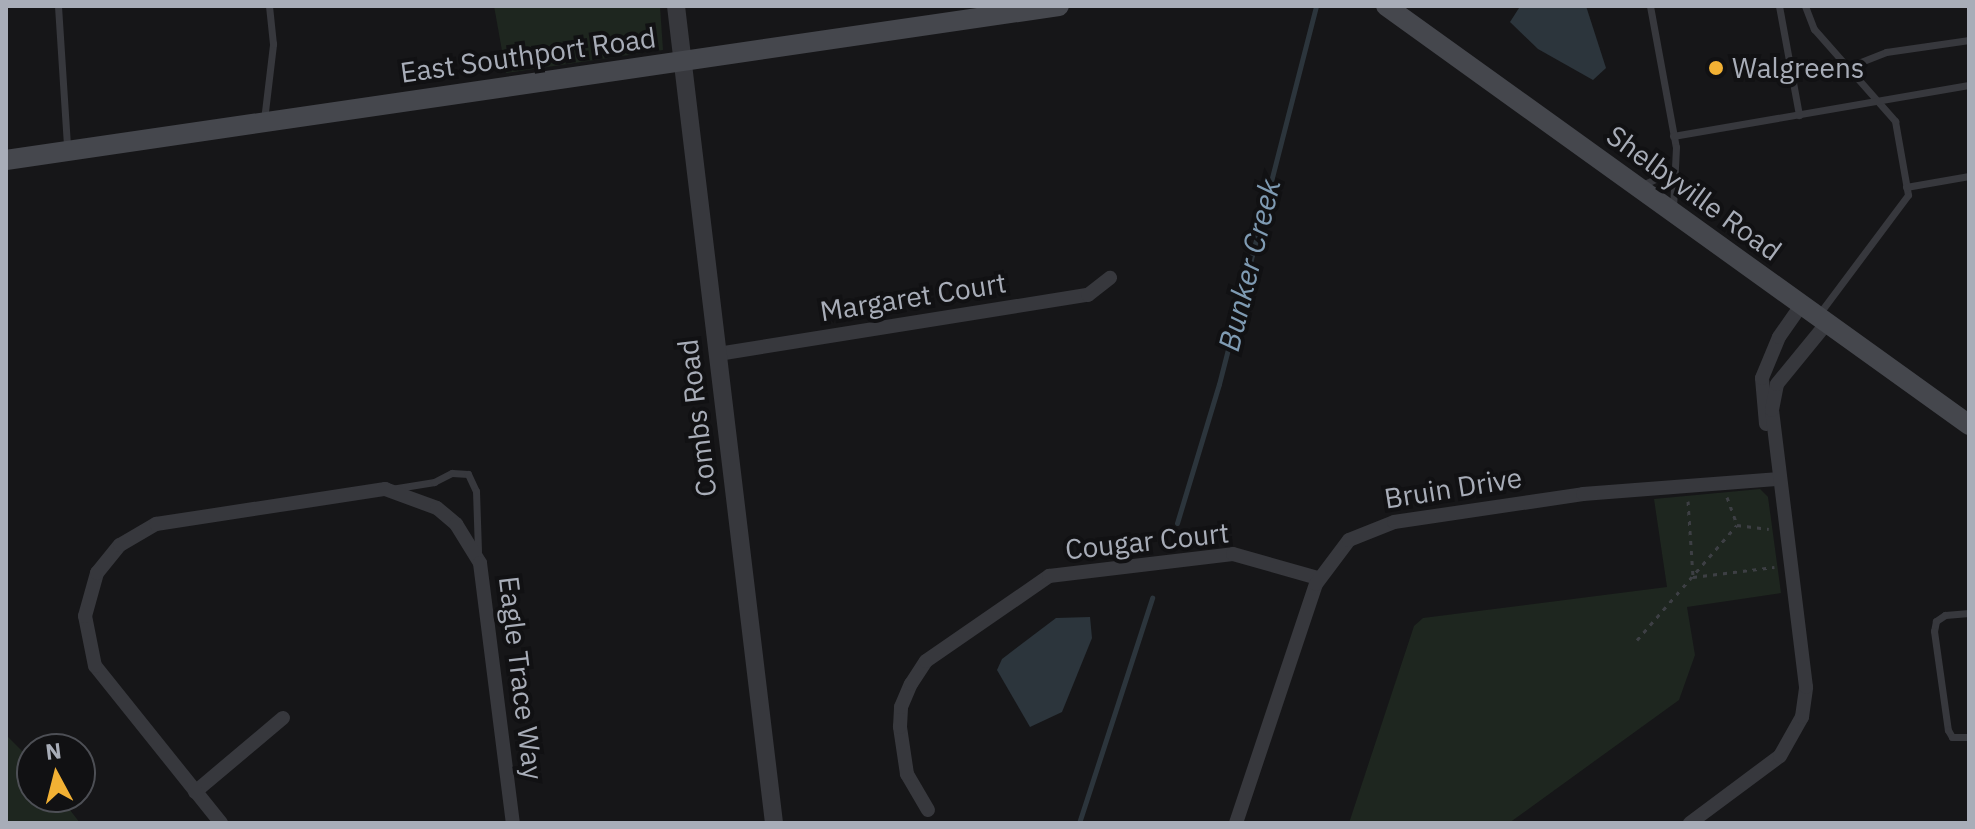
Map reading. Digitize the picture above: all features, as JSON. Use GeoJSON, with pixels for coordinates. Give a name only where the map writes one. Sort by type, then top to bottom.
{"type":"FeatureCollection","features":[{"type":"Feature","properties":{"kind":"main road","name":"East Southport Road"},"geometry":{"type":"LineString","coordinates":[[6,160],[1059,6]]}},
{"type":"Feature","properties":{"kind":"main road","name":"Shelbyville Road"},"geometry":{"type":"LineString","coordinates":[[1386,6],[1969,425]]}},
{"type":"Feature","properties":{"kind":"street","name":"Combs Road"},"geometry":{"type":"LineString","coordinates":[[676,6],[774,823]]}},
{"type":"Feature","properties":{"kind":"street","name":"Margaret Court"},"geometry":{"type":"LineString","coordinates":[[718,354],[1088,295],[1110,278]]}},
{"type":"Feature","properties":{"kind":"street"},"geometry":{"type":"LineString","coordinates":[[1779,479],[1761,402],[1762,378],[1774,346],[1815,315]]}},
{"type":"Feature","properties":{"kind":"street"},"geometry":{"type":"LineString","coordinates":[[1690,823],[1780,756],[1802,717],[1806,687],[1772,410],[1777,384],[1815,315]]}},
{"type":"Feature","properties":{"kind":"street","name":"Bruin Drive"},"geometry":{"type":"LineString","coordinates":[[1236,823],[1318,578],[1349,540],[1394,522],[1583,494],[1779,479]]}},
{"type":"Feature","properties":{"kind":"street"},"geometry":{"type":"LineString","coordinates":[[221,823],[107,686],[90,653],[85,623],[89,594],[105,561],[120,545],[143,529],[175,519],[385,489]]}},
{"type":"Feature","properties":{"kind":"street","name":"Eagle Trace Way"},"geometry":{"type":"LineString","coordinates":[[385,489],[437,508],[456,524],[480,563],[513,823]]}},
{"type":"Feature","properties":{"kind":"street","name":"Cougar Court"},"geometry":{"type":"LineString","coordinates":[[928,810],[907,774],[900,727],[901,707],[911,684],[926,661],[1049,576],[1233,554],[1318,578]]}},
{"type":"Feature","properties":{"kind":"street"},"geometry":{"type":"LineString","coordinates":[[195,792],[283,718]]}},
{"type":"Feature","properties":{"kind":"lane"},"geometry":{"type":"LineString","coordinates":[[58,6],[67,151]]}},
{"type":"Feature","properties":{"kind":"lane"},"geometry":{"type":"LineString","coordinates":[[263,122],[273,44],[269,6]]}},
{"type":"Feature","properties":{"kind":"lane"},"geometry":{"type":"LineString","coordinates":[[1650,6],[1673,136],[1673,213]]}},
{"type":"Feature","properties":{"kind":"lane"},"geometry":{"type":"LineString","coordinates":[[1779,6],[1799,115]]}},
{"type":"Feature","properties":{"kind":"lane"},"geometry":{"type":"LineString","coordinates":[[1805,6],[1814,29],[1895,121],[1908,195],[1815,315]]}},
{"type":"Feature","properties":{"kind":"lane"},"geometry":{"type":"LineString","coordinates":[[1848,67],[1886,52],[1969,40]]}},
{"type":"Feature","properties":{"kind":"lane"},"geometry":{"type":"LineString","coordinates":[[1673,136],[1969,85]]}},
{"type":"Feature","properties":{"kind":"lane"},"geometry":{"type":"LineString","coordinates":[[1637,187],[1673,171]]}},
{"type":"Feature","properties":{"kind":"lane"},"geometry":{"type":"LineString","coordinates":[[1906,187],[1969,176]]}},
{"type":"Feature","properties":{"kind":"lane"},"geometry":{"type":"LineString","coordinates":[[385,489],[434,482],[452,473],[468,474],[476,491],[473,515],[480,563]]}},
{"type":"Feature","properties":{"kind":"lane"},"geometry":{"type":"LineString","coordinates":[[1969,613],[1945,615],[1936,621],[1934,631],[1948,730],[1952,737],[1969,737]]}},
{"type":"Feature","properties":{"kind":"path"},"geometry":{"type":"LineString","coordinates":[[1727,497],[1737,525]]}},
{"type":"Feature","properties":{"kind":"path"},"geometry":{"type":"LineString","coordinates":[[1688,501],[1693,577]]}},
{"type":"Feature","properties":{"kind":"path"},"geometry":{"type":"LineString","coordinates":[[1737,525],[1769,529]]}},
{"type":"Feature","properties":{"kind":"path"},"geometry":{"type":"LineString","coordinates":[[1637,640],[1737,525]]}},
{"type":"Feature","properties":{"kind":"path"},"geometry":{"type":"LineString","coordinates":[[1693,577],[1774,567]]}},
{"type":"Feature","properties":{"kind":"shaded area"},"geometry":{"type":"Polygon","coordinates":[[[494,6],[660,6],[663,50],[506,73],[494,6]]]}},
{"type":"Feature","properties":{"kind":"shaded area"},"geometry":{"type":"Polygon","coordinates":[[[1586,6],[1606,68],[1593,80],[1538,49],[1510,22],[1519,8],[1586,6]]]}},
{"type":"Feature","properties":{"kind":"shaded area"},"geometry":{"type":"Polygon","coordinates":[[[1760,489],[1768,497],[1781,593],[1687,607],[1695,655],[1679,700],[1509,823],[1349,823],[1414,626],[1423,618],[1667,587],[1654,499],[1760,489]]]}},
{"type":"Feature","properties":{"kind":"shaded area"},"geometry":{"type":"Polygon","coordinates":[[[1090,617],[1092,638],[1062,712],[1030,727],[997,670],[1002,659],[1056,618],[1090,617]]]}},
{"type":"Feature","properties":{"kind":"shaded area"},"geometry":{"type":"Polygon","coordinates":[[[6,735],[16,745],[16,813],[72,813],[80,823],[6,823],[6,735]]]}},
{"type":"Feature","properties":{"kind":"waterway","name":"Bunker Creek"},"geometry":{"type":"LineString","coordinates":[[1177,523],[1219,384],[1316,6]]}},
{"type":"Feature","properties":{"kind":"waterway","name":"Bunker Creek"},"geometry":{"type":"LineString","coordinates":[[1079,823],[1152,598]]}},
{"type":"Feature","properties":{"kind":"place","name":"Walgreens"},"geometry":{"type":"Point","coordinates":[1716,68]}}]}
